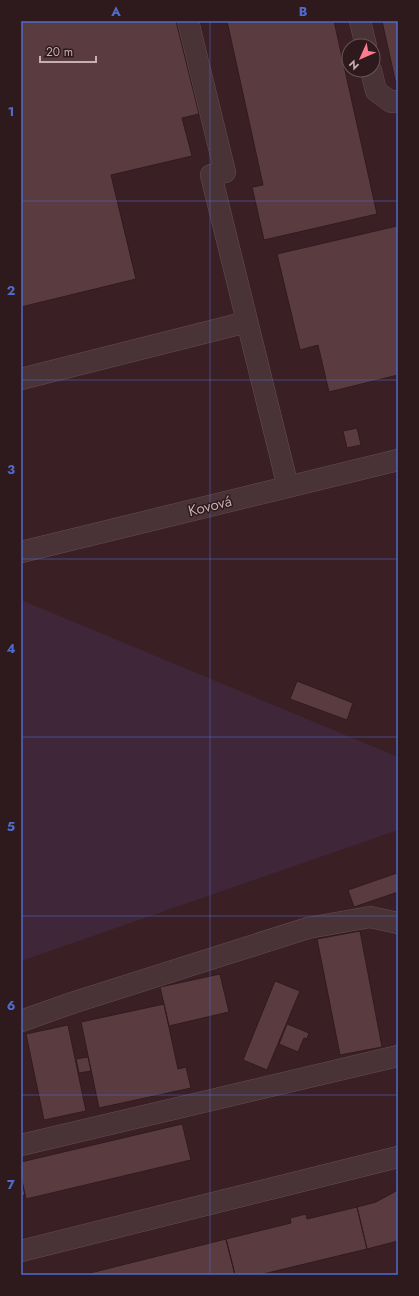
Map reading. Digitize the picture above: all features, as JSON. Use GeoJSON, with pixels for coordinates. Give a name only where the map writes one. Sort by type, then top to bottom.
{"type":"FeatureCollection","features":[{"type":"Feature","properties":{"kind":"lane"},"geometry":{"type":"LineString","coordinates":[[188,21],[225,172],[211,175],[288,487]]}},
{"type":"Feature","properties":{"kind":"lane"},"geometry":{"type":"LineString","coordinates":[[360,21],[364,38]]}},
{"type":"Feature","properties":{"kind":"lane"},"geometry":{"type":"LineString","coordinates":[[373,78],[376,91],[391,102],[398,101]]}},
{"type":"Feature","properties":{"kind":"lane"},"geometry":{"type":"LineString","coordinates":[[21,378],[247,322]]}},
{"type":"Feature","properties":{"kind":"lane","name":"Kovová"},"geometry":{"type":"LineString","coordinates":[[21,552],[398,460]]}},
{"type":"Feature","properties":{"kind":"lane"},"geometry":{"type":"LineString","coordinates":[[21,1021],[75,1002],[308,928],[370,917],[398,923]]}},
{"type":"Feature","properties":{"kind":"lane"},"geometry":{"type":"LineString","coordinates":[[21,1145],[398,1056]]}},
{"type":"Feature","properties":{"kind":"lane"},"geometry":{"type":"LineString","coordinates":[[21,1251],[398,1157]]}},
{"type":"Feature","properties":{"kind":"shaded area"},"geometry":{"type":"Polygon","coordinates":[[[21,600],[398,757],[398,830],[21,961],[21,600]]]}},
{"type":"Feature","properties":{"kind":"building"},"geometry":{"type":"Polygon","coordinates":[[[21,21],[176,21],[199,114],[182,118],[192,156],[111,175],[136,279],[21,307],[21,21]]]}},
{"type":"Feature","properties":{"kind":"building"},"geometry":{"type":"Polygon","coordinates":[[[227,21],[334,21],[341,52],[341,78],[347,78],[377,214],[264,240],[252,187],[263,185],[227,21]]]}},
{"type":"Feature","properties":{"kind":"building"},"geometry":{"type":"Polygon","coordinates":[[[382,21],[398,21],[398,83],[396,84],[382,21]]]}},
{"type":"Feature","properties":{"kind":"building"},"geometry":{"type":"Polygon","coordinates":[[[397,226],[398,375],[329,392],[318,345],[300,350],[277,254],[397,226]]]}},
{"type":"Feature","properties":{"kind":"building"},"geometry":{"type":"Polygon","coordinates":[[[357,428],[361,445],[347,448],[343,431],[357,428]]]}},
{"type":"Feature","properties":{"kind":"building"},"geometry":{"type":"Polygon","coordinates":[[[297,681],[353,703],[347,720],[290,699],[297,681]]]}},
{"type":"Feature","properties":{"kind":"building"},"geometry":{"type":"Polygon","coordinates":[[[397,873],[398,892],[354,907],[348,890],[397,873]]]}},
{"type":"Feature","properties":{"kind":"building"},"geometry":{"type":"Polygon","coordinates":[[[360,931],[382,1047],[340,1055],[317,939],[360,931]]]}},
{"type":"Feature","properties":{"kind":"building"},"geometry":{"type":"Polygon","coordinates":[[[220,974],[229,1012],[169,1026],[160,987],[220,974]]]}},
{"type":"Feature","properties":{"kind":"building"},"geometry":{"type":"Polygon","coordinates":[[[275,981],[300,991],[267,1070],[243,1060],[275,981]]]}},
{"type":"Feature","properties":{"kind":"building"},"geometry":{"type":"Polygon","coordinates":[[[164,1004],[178,1069],[186,1067],[191,1088],[99,1108],[81,1022],[164,1004]]]}},
{"type":"Feature","properties":{"kind":"building"},"geometry":{"type":"Polygon","coordinates":[[[287,1024],[309,1033],[307,1039],[304,1038],[298,1052],[279,1044],[287,1024]]]}},
{"type":"Feature","properties":{"kind":"building"},"geometry":{"type":"Polygon","coordinates":[[[68,1025],[86,1111],[44,1120],[26,1034],[68,1025]]]}},
{"type":"Feature","properties":{"kind":"building"},"geometry":{"type":"Polygon","coordinates":[[[88,1057],[91,1071],[79,1073],[76,1059],[88,1057]]]}},
{"type":"Feature","properties":{"kind":"building"},"geometry":{"type":"Polygon","coordinates":[[[182,1123],[191,1160],[26,1199],[21,1177],[21,1162],[182,1124],[182,1123]]]}},
{"type":"Feature","properties":{"kind":"building"},"geometry":{"type":"Polygon","coordinates":[[[21,1177],[25,1195],[21,1196],[21,1177]]]}},
{"type":"Feature","properties":{"kind":"building"},"geometry":{"type":"Polygon","coordinates":[[[398,1190],[398,1241],[367,1249],[357,1207],[376,1202],[398,1190]]]}},
{"type":"Feature","properties":{"kind":"building"},"geometry":{"type":"Polygon","coordinates":[[[357,1207],[367,1249],[259,1275],[235,1275],[226,1239],[291,1223],[290,1218],[306,1214],[307,1219],[357,1207]]]}},
{"type":"Feature","properties":{"kind":"building"},"geometry":{"type":"Polygon","coordinates":[[[226,1239],[235,1275],[82,1275],[226,1239]]]}}]}
